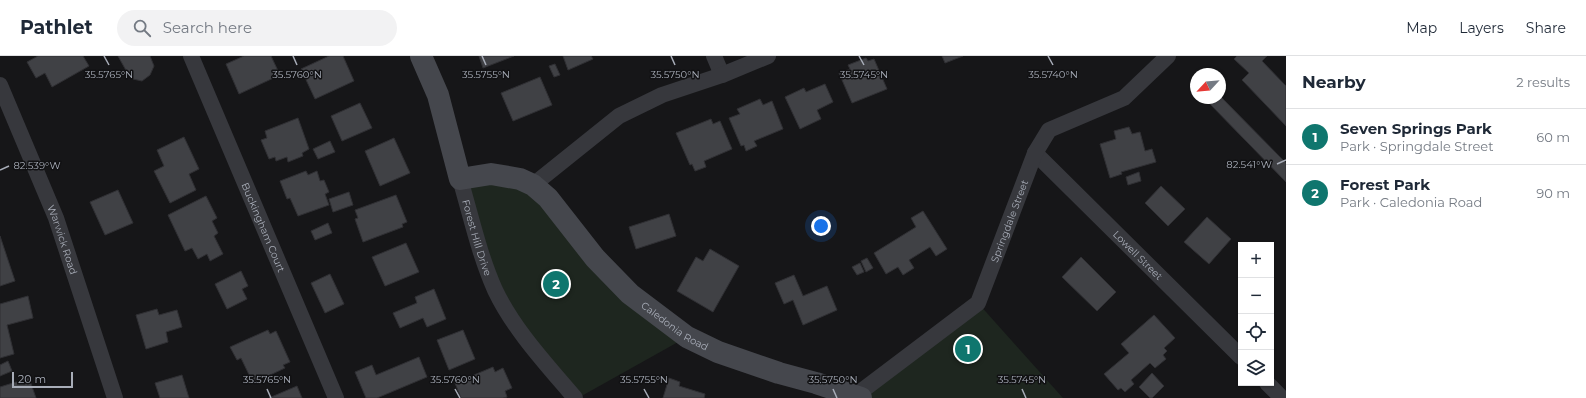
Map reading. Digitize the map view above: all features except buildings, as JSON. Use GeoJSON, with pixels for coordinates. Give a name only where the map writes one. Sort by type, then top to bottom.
{"type":"FeatureCollection","features":[{"type":"Feature","properties":{"kind":"street","name":"Buckingham Court"},"geometry":{"type":"LineString","coordinates":[[191,56],[336,398]]}},
{"type":"Feature","properties":{"kind":"street","name":"Forest Hill Drive"},"geometry":{"type":"LineString","coordinates":[[421,56],[438,95],[485,266],[496,291],[515,323],[544,362],[575,398]]}},
{"type":"Feature","properties":{"kind":"street"},"geometry":{"type":"LineString","coordinates":[[714,56],[722,75]]}},
{"type":"Feature","properties":{"kind":"street"},"geometry":{"type":"LineString","coordinates":[[533,185],[619,116],[662,95],[722,75],[768,56]]}},
{"type":"Feature","properties":{"kind":"street","name":"Springdale Street"},"geometry":{"type":"LineString","coordinates":[[858,397],[978,303],[1036,153],[1049,130],[1124,98],[1168,56]]}},
{"type":"Feature","properties":{"kind":"street","name":"Warwick Road"},"geometry":{"type":"LineString","coordinates":[[0,85],[56,218],[115,398]]}},
{"type":"Feature","properties":{"kind":"street","name":"Lowell Street"},"geometry":{"type":"LineString","coordinates":[[1036,153],[1238,354]]}},
{"type":"Feature","properties":{"kind":"street","name":"Caledonia Road"},"geometry":{"type":"LineString","coordinates":[[460,179],[491,174],[520,178],[533,185],[548,198],[595,258],[630,294],[687,337],[725,355],[779,374],[858,397]]}},
{"type":"Feature","properties":{"kind":"street"},"geometry":{"type":"LineString","coordinates":[[1270,386],[1282,398]]}},
{"type":"Feature","properties":{"kind":"shaded area"},"geometry":{"type":"Polygon","coordinates":[[[508,176],[687,337],[578,398],[515,323],[460,179],[508,176]]]}},
{"type":"Feature","properties":{"kind":"shaded area"},"geometry":{"type":"Polygon","coordinates":[[[978,303],[1063,398],[861,398],[978,303]]]}},
{"type":"Feature","properties":{"kind":"place","name":"Forest Park"},"geometry":{"type":"Point","coordinates":[556,284]}},
{"type":"Feature","properties":{"kind":"place","name":"Seven Springs Park"},"geometry":{"type":"Point","coordinates":[968,349]}}]}
